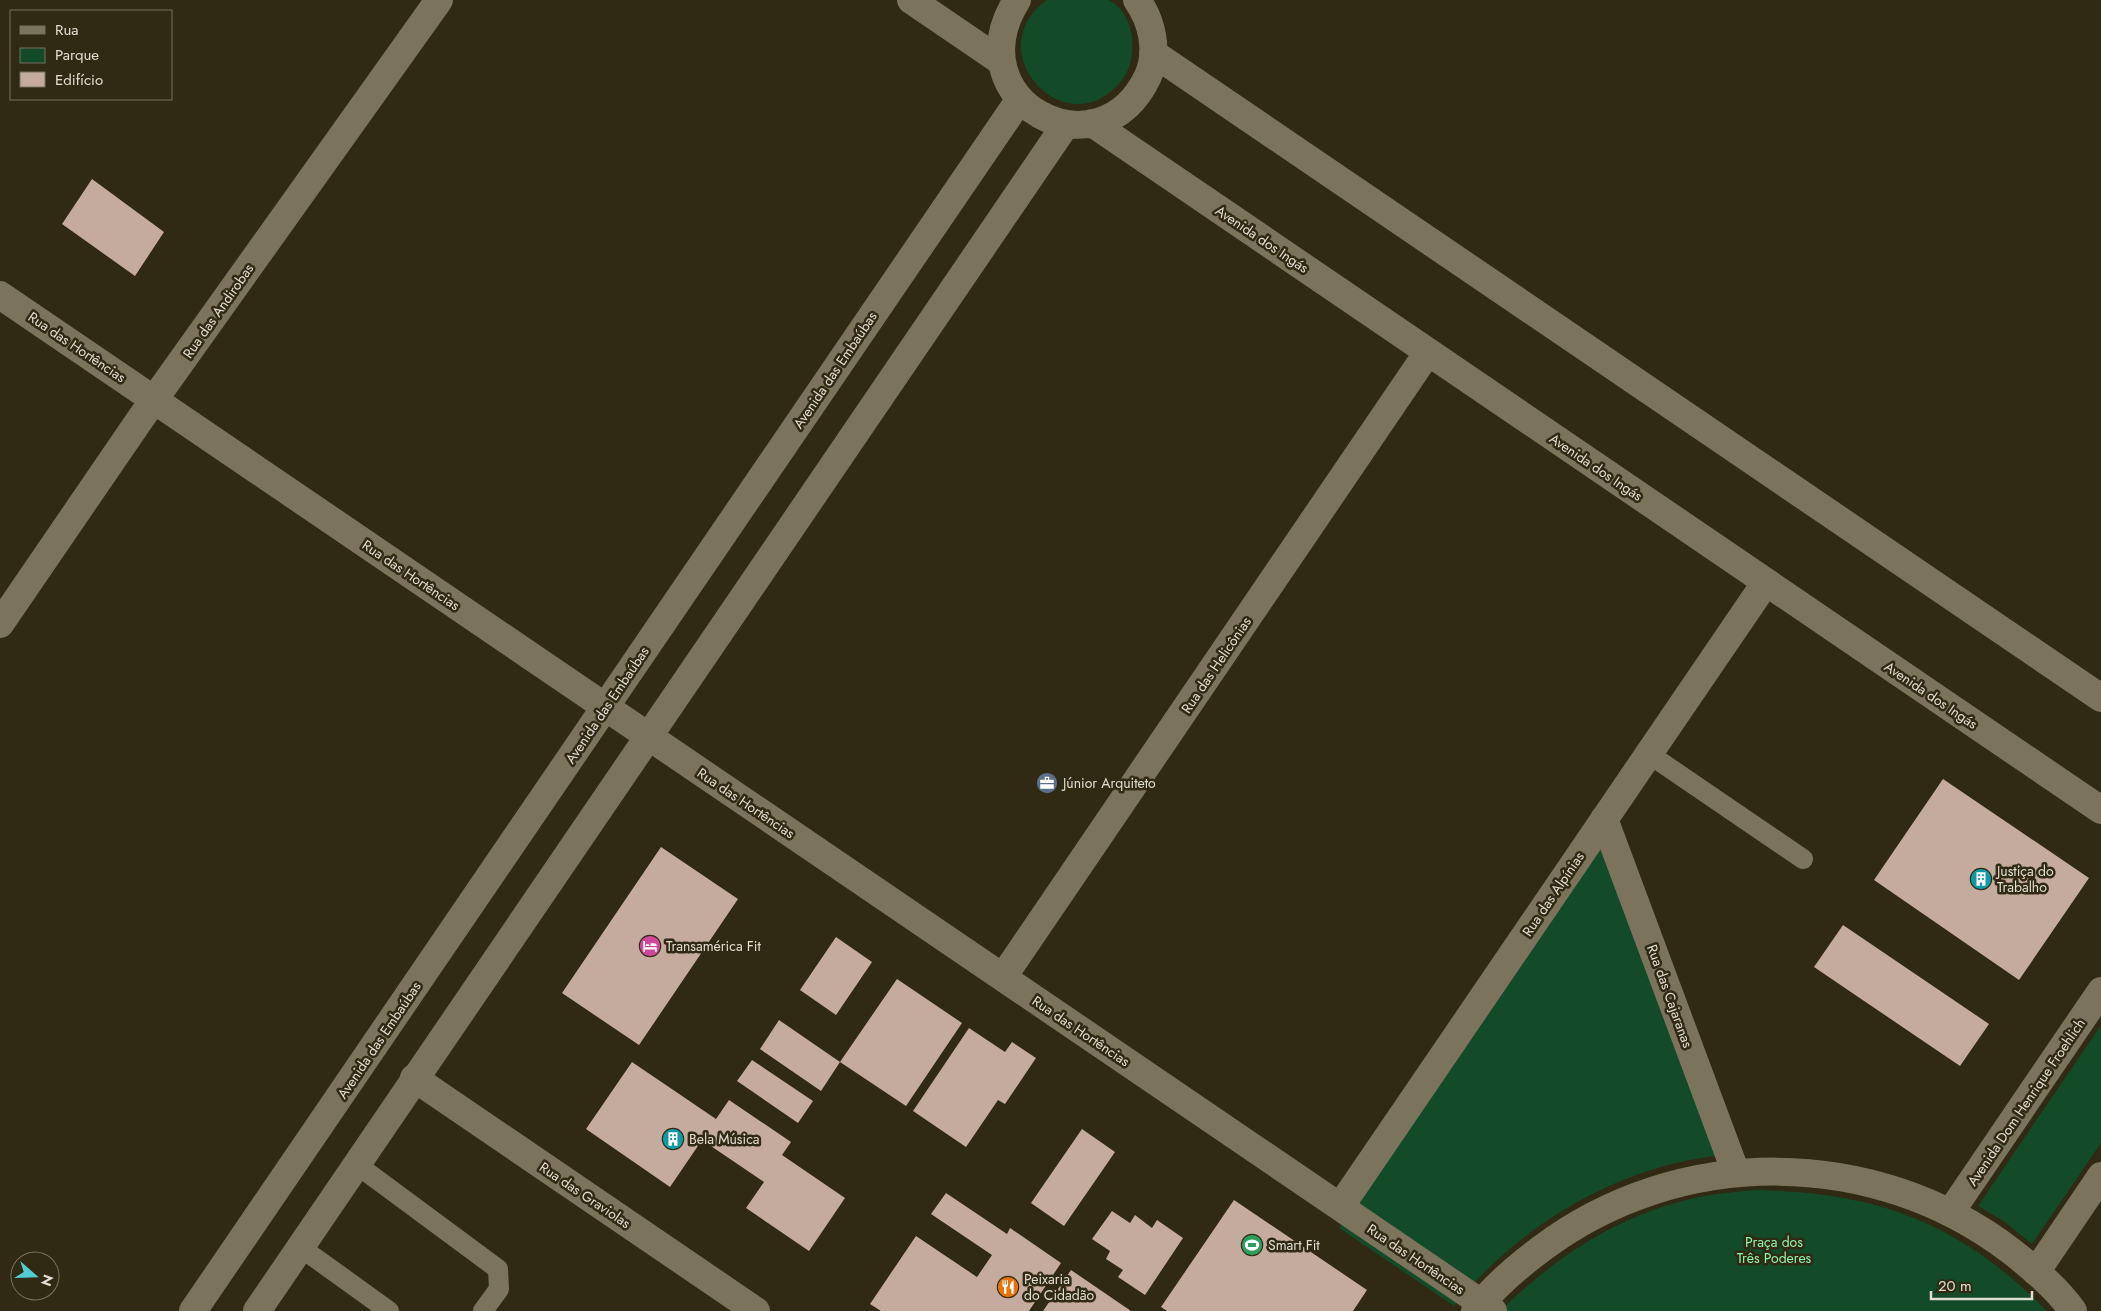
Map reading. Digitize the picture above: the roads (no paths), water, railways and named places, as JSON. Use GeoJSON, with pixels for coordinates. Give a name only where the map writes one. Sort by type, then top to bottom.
{"type":"FeatureCollection","features":[{"type":"Feature","properties":{"kind":"street","name":"Rua das Andirobas"},"geometry":{"type":"LineString","coordinates":[[0,624],[154,400],[439,0]]}},
{"type":"Feature","properties":{"kind":"street"},"geometry":{"type":"LineString","coordinates":[[911,0],[1002,62]]}},
{"type":"Feature","properties":{"kind":"street"},"geometry":{"type":"LineString","coordinates":[[1017,0],[1007,15],[1001,35],[1002,62],[1005,75],[1020,99],[1042,117],[1079,123],[1116,114],[1131,102],[1142,87],[1150,70],[1153,53],[1151,30],[1143,3]]}},
{"type":"Feature","properties":{"kind":"street"},"geometry":{"type":"LineString","coordinates":[[1153,53],[2101,698]]}},
{"type":"Feature","properties":{"kind":"street","name":"Avenida das Embaúbas"},"geometry":{"type":"LineString","coordinates":[[194,1311],[1020,99]]}},
{"type":"Feature","properties":{"kind":"street"},"geometry":{"type":"LineString","coordinates":[[257,1311],[648,736],[1079,123]]}},
{"type":"Feature","properties":{"kind":"street","name":"Avenida dos Ingás"},"geometry":{"type":"LineString","coordinates":[[1079,123],[1428,352],[2101,810]]}},
{"type":"Feature","properties":{"kind":"street","name":"Rua das Hortências"},"geometry":{"type":"LineString","coordinates":[[0,295],[1340,1207],[1483,1308]]}},
{"type":"Feature","properties":{"kind":"street","name":"Rua das Helicônias"},"geometry":{"type":"LineString","coordinates":[[1003,977],[1428,352]]}},
{"type":"Feature","properties":{"kind":"street","name":"Rua das Alpínias"},"geometry":{"type":"LineString","coordinates":[[1340,1207],[1766,582]]}},
{"type":"Feature","properties":{"kind":"street","name":"Rua das Cajaranas"},"geometry":{"type":"LineString","coordinates":[[1604,819],[1736,1173]]}},
{"type":"Feature","properties":{"kind":"street","name":"Avenida Dom Henrique Froehlich"},"geometry":{"type":"LineString","coordinates":[[1950,1212],[2101,991]]}},
{"type":"Feature","properties":{"kind":"street","name":"Rua das Graviolas"},"geometry":{"type":"LineString","coordinates":[[414,1078],[756,1311]]}},
{"type":"Feature","properties":{"kind":"street"},"geometry":{"type":"LineString","coordinates":[[1483,1308],[1520,1265],[1560,1234],[1605,1210],[1652,1190],[1701,1177],[1736,1173],[1803,1171],[1853,1178],[1902,1192],[1950,1212],[1993,1237],[2036,1272],[2073,1311]]}},
{"type":"Feature","properties":{"kind":"street"},"geometry":{"type":"LineString","coordinates":[[2036,1272],[2101,1176]]}},
{"type":"Feature","properties":{"kind":"lane"},"geometry":{"type":"LineString","coordinates":[[1649,754],[1803,859]]}},
{"type":"Feature","properties":{"kind":"lane"},"geometry":{"type":"LineString","coordinates":[[356,1164],[498,1269],[499,1289],[483,1311]]}},
{"type":"Feature","properties":{"kind":"lane"},"geometry":{"type":"LineString","coordinates":[[300,1247],[389,1311]]}},
{"type":"Feature","properties":{"kind":"place","name":"Júnior Arquiteto"},"geometry":{"type":"Point","coordinates":[1047,783]}},
{"type":"Feature","properties":{"kind":"place","name":"Justiça do Trabalho"},"geometry":{"type":"Point","coordinates":[1981,879]}},
{"type":"Feature","properties":{"kind":"place","name":"Transamérica Fit"},"geometry":{"type":"Point","coordinates":[650,946]}},
{"type":"Feature","properties":{"kind":"place","name":"Bela Música"},"geometry":{"type":"Point","coordinates":[673,1139]}},
{"type":"Feature","properties":{"kind":"place","name":"Smart Fit"},"geometry":{"type":"Point","coordinates":[1252,1245]}},
{"type":"Feature","properties":{"kind":"place","name":"Peixaria do Cidadão"},"geometry":{"type":"Point","coordinates":[1008,1287]}},
{"type":"Feature","properties":{"kind":"park label","name":"Praça dos Três Poderes"},"geometry":{"type":"Point","coordinates":[1774,1250]}}]}
